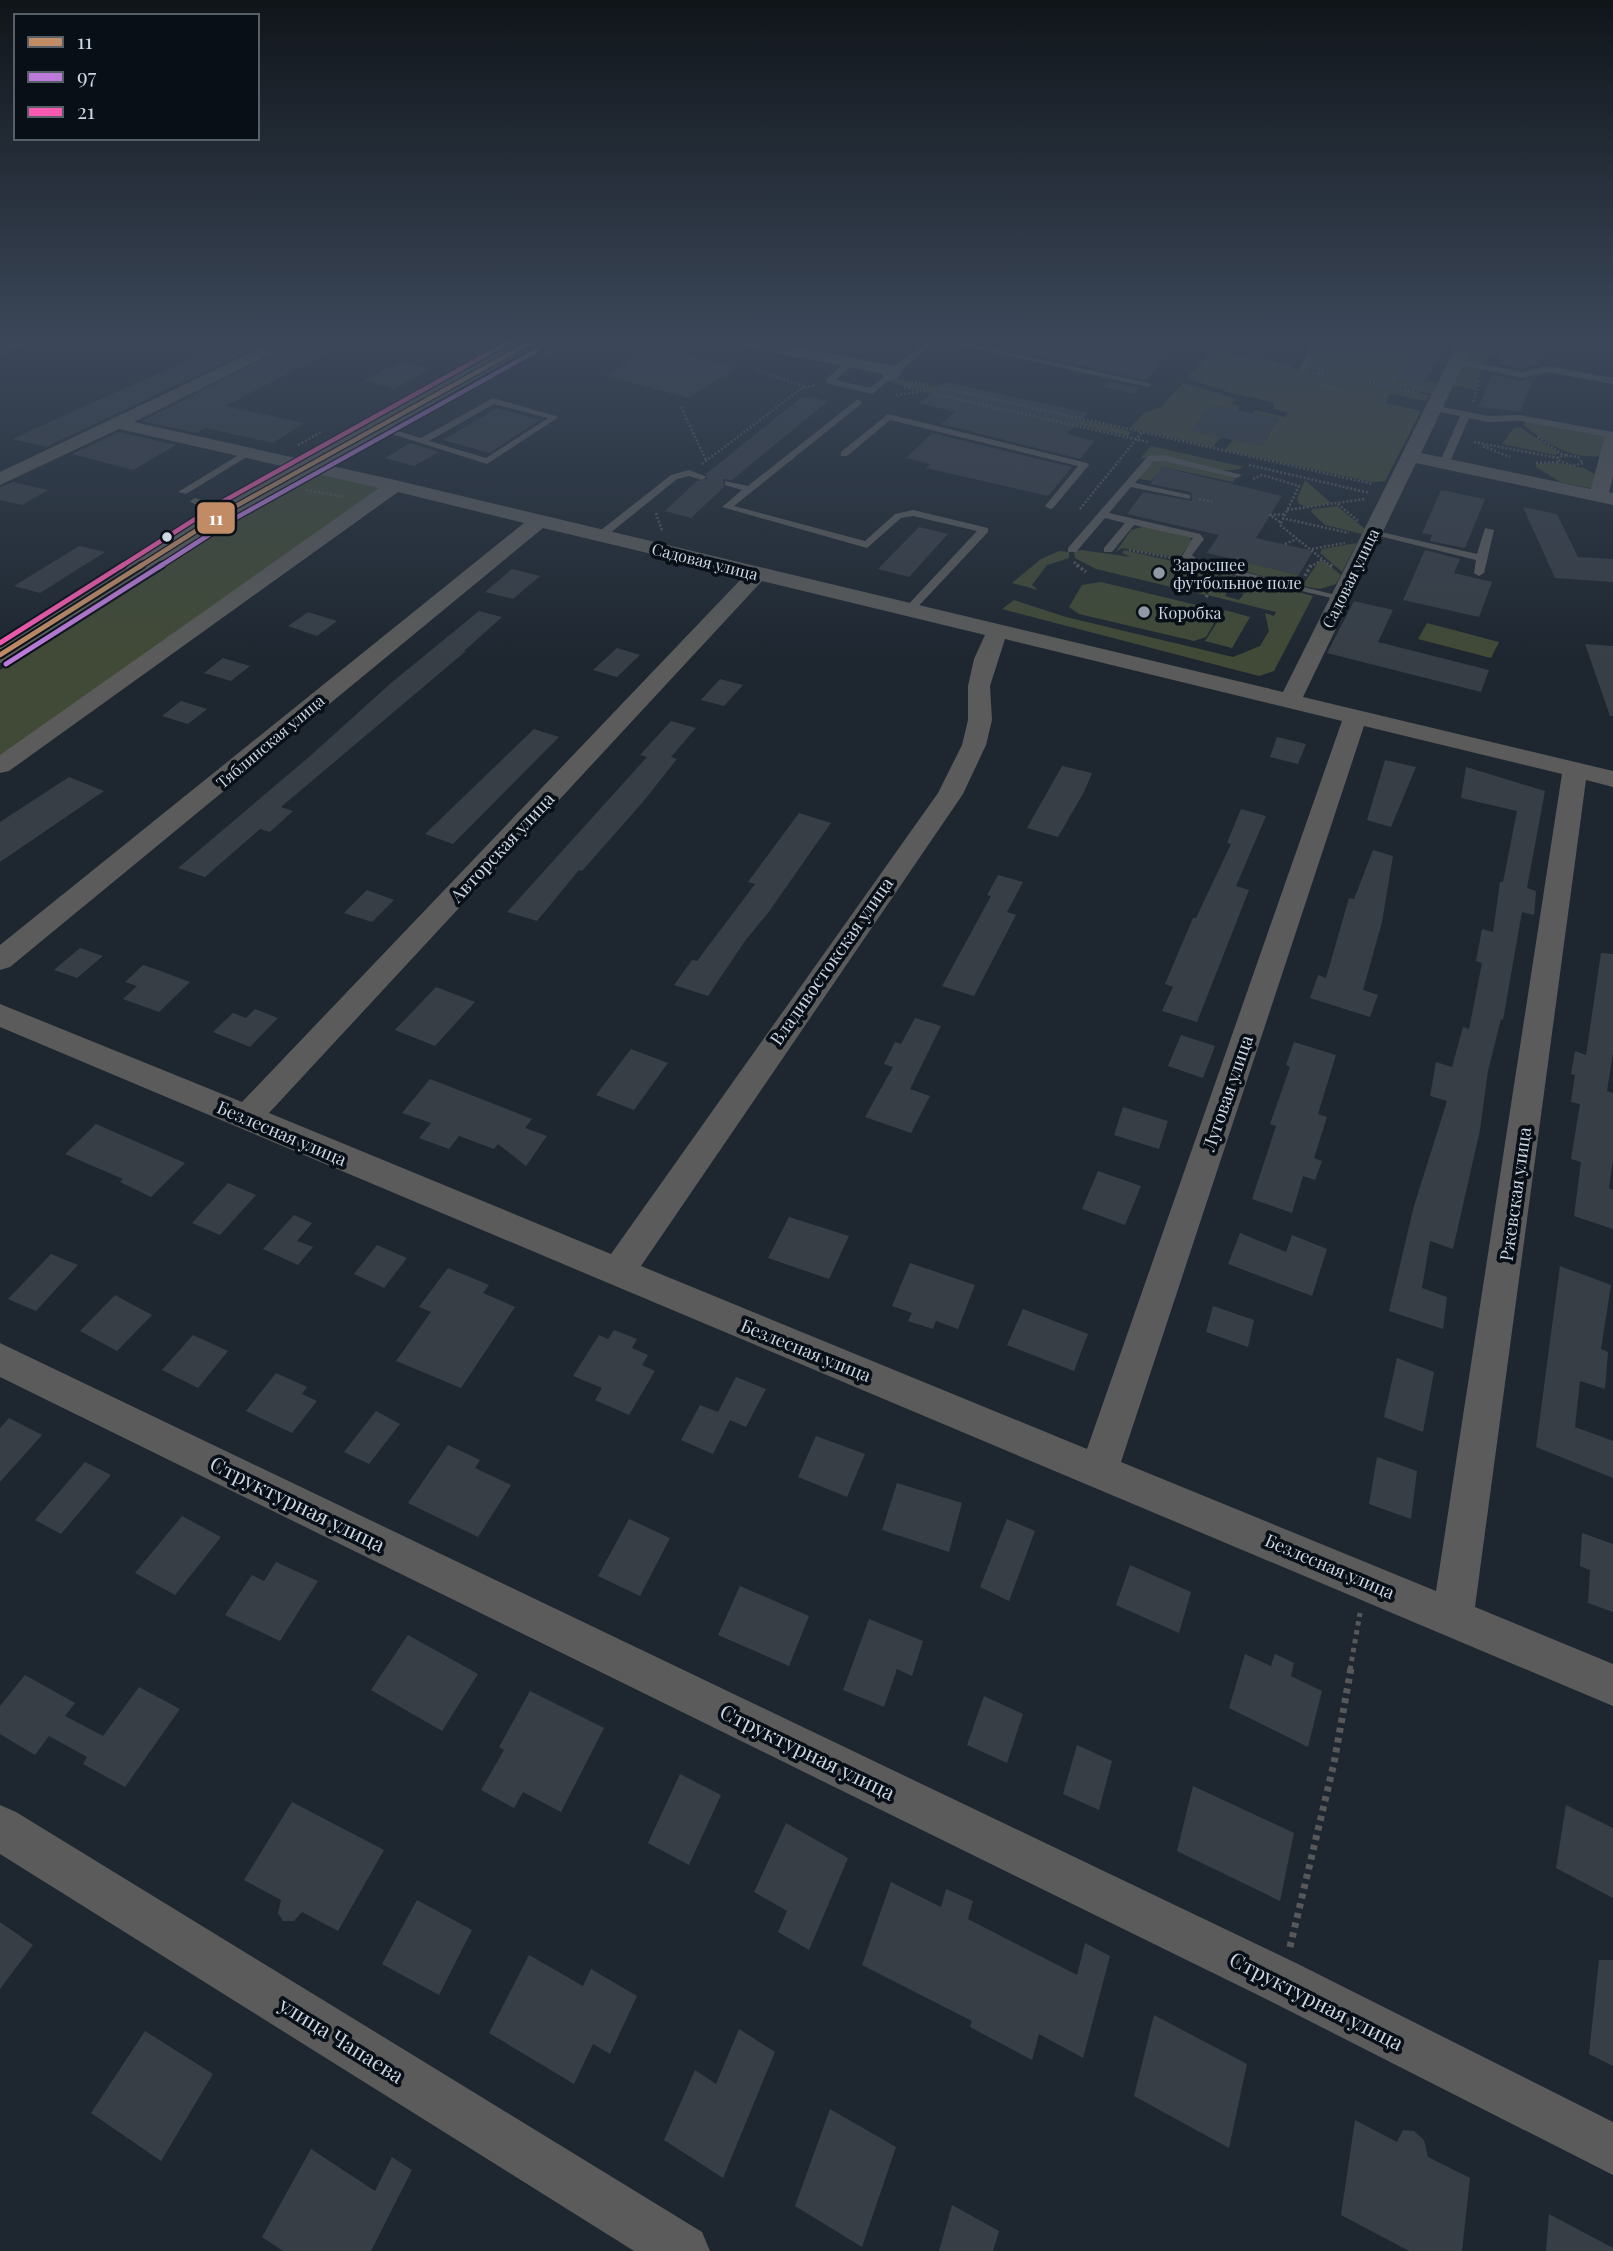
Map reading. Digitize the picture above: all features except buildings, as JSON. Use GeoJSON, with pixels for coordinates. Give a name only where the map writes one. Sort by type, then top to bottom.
{"type":"FeatureCollection","features":[{"type":"Feature","properties":{"kind":"main road"},"geometry":{"type":"LineString","coordinates":[[0,655],[227,511],[341,447]]}},
{"type":"Feature","properties":{"kind":"street"},"geometry":{"type":"LineString","coordinates":[[0,479],[69,447]]}},
{"type":"Feature","properties":{"kind":"street","name":"Садовая улица"},"geometry":{"type":"LineString","coordinates":[[221,447],[395,486],[1613,779]]}},
{"type":"Feature","properties":{"kind":"street","name":"Садовая улица"},"geometry":{"type":"LineString","coordinates":[[1290,701],[1340,599],[1362,530],[1413,447]]}},
{"type":"Feature","properties":{"kind":"street"},"geometry":{"type":"LineString","coordinates":[[1409,456],[1606,498],[1612,447]]}},
{"type":"Feature","properties":{"kind":"street"},"geometry":{"type":"LineString","coordinates":[[0,766],[395,486]]}},
{"type":"Feature","properties":{"kind":"street","name":"Тяблинская улица"},"geometry":{"type":"LineString","coordinates":[[0,960],[539,521]]}},
{"type":"Feature","properties":{"kind":"street","name":"Авторская улица"},"geometry":{"type":"LineString","coordinates":[[246,1118],[757,574]]}},
{"type":"Feature","properties":{"kind":"street","name":"Владивостокская улица"},"geometry":{"type":"LineString","coordinates":[[618,1272],[680,1176],[950,794],[974,745],[980,720],[979,687],[985,659],[997,632]]}},
{"type":"Feature","properties":{"kind":"street","name":"Луговая улица"},"geometry":{"type":"LineString","coordinates":[[1099,1470],[1355,717]]}},
{"type":"Feature","properties":{"kind":"street","name":"Ржевская улица"},"geometry":{"type":"LineString","coordinates":[[1452,1617],[1576,770]]}},
{"type":"Feature","properties":{"kind":"street","name":"Безлесная улица"},"geometry":{"type":"LineString","coordinates":[[0,1014],[1613,1685]]}},
{"type":"Feature","properties":{"kind":"street","name":"Структурная улица"},"geometry":{"type":"LineString","coordinates":[[0,1359],[1281,1981],[1613,2149]]}},
{"type":"Feature","properties":{"kind":"street","name":"улица Чапаева"},"geometry":{"type":"LineString","coordinates":[[0,1828],[684,2251]]}},
{"type":"Feature","properties":{"kind":"lane"},"geometry":{"type":"LineString","coordinates":[[439,447],[487,461],[509,447]]}},
{"type":"Feature","properties":{"kind":"lane"},"geometry":{"type":"LineString","coordinates":[[802,447],[727,507],[867,545],[898,516],[913,513],[984,530],[909,610]]}},
{"type":"Feature","properties":{"kind":"lane"},"geometry":{"type":"LineString","coordinates":[[845,454],[853,447]]}},
{"type":"Feature","properties":{"kind":"lane"},"geometry":{"type":"LineString","coordinates":[[1011,447],[1084,465],[1050,506]]}},
{"type":"Feature","properties":{"kind":"lane"},"geometry":{"type":"LineString","coordinates":[[1444,464],[1450,447]]}},
{"type":"Feature","properties":{"kind":"lane"},"geometry":{"type":"LineString","coordinates":[[183,492],[247,453]]}},
{"type":"Feature","properties":{"kind":"lane"},"geometry":{"type":"LineString","coordinates":[[1072,550],[1104,515],[1146,461],[1156,457],[1237,475]]}},
{"type":"Feature","properties":{"kind":"lane"},"geometry":{"type":"LineString","coordinates":[[600,536],[674,477],[689,473],[702,477]]}},
{"type":"Feature","properties":{"kind":"lane"},"geometry":{"type":"LineString","coordinates":[[728,483],[750,489]]}},
{"type":"Feature","properties":{"kind":"lane"},"geometry":{"type":"LineString","coordinates":[[1129,484],[1188,497]]}},
{"type":"Feature","properties":{"kind":"lane"},"geometry":{"type":"LineString","coordinates":[[195,501],[227,511]]}},
{"type":"Feature","properties":{"kind":"lane"},"geometry":{"type":"LineString","coordinates":[[1104,515],[1197,537],[1188,556],[1190,560],[1340,599]]}},
{"type":"Feature","properties":{"kind":"lane"},"geometry":{"type":"LineString","coordinates":[[1108,550],[1132,521]]}},
{"type":"Feature","properties":{"kind":"lane"},"geometry":{"type":"LineString","coordinates":[[1362,530],[1481,558]]}},
{"type":"Feature","properties":{"kind":"lane"},"geometry":{"type":"LineString","coordinates":[[1479,573],[1489,530]]}},
{"type":"Feature","properties":{"kind":"path"},"geometry":{"type":"LineString","coordinates":[[700,447],[706,460]]}},
{"type":"Feature","properties":{"kind":"path"},"geometry":{"type":"LineString","coordinates":[[689,473],[723,447]]}},
{"type":"Feature","properties":{"kind":"path"},"geometry":{"type":"LineString","coordinates":[[1080,509],[1131,447]]}},
{"type":"Feature","properties":{"kind":"path"},"geometry":{"type":"LineString","coordinates":[[1209,447],[1384,487]]}},
{"type":"Feature","properties":{"kind":"path"},"geometry":{"type":"LineString","coordinates":[[1486,447],[1521,462]]}},
{"type":"Feature","properties":{"kind":"path"},"geometry":{"type":"LineString","coordinates":[[1498,447],[1559,460],[1572,466],[1583,463],[1570,455],[1559,460],[1532,464]]}},
{"type":"Feature","properties":{"kind":"path"},"geometry":{"type":"LineString","coordinates":[[1240,463],[1373,494],[1361,500],[1270,515],[1281,520],[1362,530]]}},
{"type":"Feature","properties":{"kind":"path"},"geometry":{"type":"LineString","coordinates":[[1273,471],[1280,463]]}},
{"type":"Feature","properties":{"kind":"path"},"geometry":{"type":"LineString","coordinates":[[1248,486],[1259,475],[1300,486],[1281,520],[1281,527],[1339,572]]}},
{"type":"Feature","properties":{"kind":"path"},"geometry":{"type":"LineString","coordinates":[[654,493],[656,519],[673,553]]}},
{"type":"Feature","properties":{"kind":"path"},"geometry":{"type":"LineString","coordinates":[[1337,504],[1362,530]]}},
{"type":"Feature","properties":{"kind":"path"},"geometry":{"type":"LineString","coordinates":[[1285,544],[1297,539]]}},
{"type":"Feature","properties":{"kind":"path"},"geometry":{"type":"LineString","coordinates":[[1311,549],[1351,542]]}},
{"type":"Feature","properties":{"kind":"path"},"geometry":{"type":"LineString","coordinates":[[1123,549],[1190,560]]}},
{"type":"Feature","properties":{"kind":"path"},"geometry":{"type":"LineString","coordinates":[[1298,588],[1311,565],[1324,559]]}},
{"type":"Feature","properties":{"kind":"path"},"geometry":{"type":"LineString","coordinates":[[1281,1981],[1334,1763],[1366,1581]]}},
{"type":"Feature","properties":{"kind":"green space"},"geometry":{"type":"Polygon","coordinates":[[[1150,447],[1156,447],[1244,467],[1220,470],[1167,457],[1140,459],[1150,447]]]}},
{"type":"Feature","properties":{"kind":"green space"},"geometry":{"type":"Polygon","coordinates":[[[1227,447],[1402,447],[1385,481],[1372,482],[1225,450],[1227,447]]]}},
{"type":"Feature","properties":{"kind":"green space"},"geometry":{"type":"Polygon","coordinates":[[[1517,447],[1550,447],[1559,453],[1555,455],[1517,447]]]}},
{"type":"Feature","properties":{"kind":"green space"},"geometry":{"type":"Polygon","coordinates":[[[1558,447],[1608,447],[1606,456],[1581,455],[1558,447]]]}},
{"type":"Feature","properties":{"kind":"green space"},"geometry":{"type":"Polygon","coordinates":[[[1157,459],[1237,476],[1233,482],[1163,467],[1151,481],[1136,478],[1157,459]]]}},
{"type":"Feature","properties":{"kind":"green space"},"geometry":{"type":"Polygon","coordinates":[[[1558,463],[1584,468],[1598,476],[1595,489],[1560,482],[1536,467],[1536,464],[1558,463]]]}},
{"type":"Feature","properties":{"kind":"green space"},"geometry":{"type":"Polygon","coordinates":[[[317,474],[381,486],[381,491],[0,759],[0,670],[209,534],[297,482],[317,474]]]}},
{"type":"Feature","properties":{"kind":"green space"},"geometry":{"type":"Polygon","coordinates":[[[1305,480],[1331,503],[1308,507],[1299,504],[1297,499],[1305,480]]]}},
{"type":"Feature","properties":{"kind":"green space"},"geometry":{"type":"Polygon","coordinates":[[[1337,506],[1365,529],[1362,534],[1325,525],[1311,512],[1312,509],[1337,506]]]}},
{"type":"Feature","properties":{"kind":"green space"},"geometry":{"type":"Polygon","coordinates":[[[1146,526],[1190,537],[1192,541],[1179,558],[1122,548],[1116,552],[1131,530],[1146,526]]]}},
{"type":"Feature","properties":{"kind":"green space"},"geometry":{"type":"Polygon","coordinates":[[[1357,543],[1342,572],[1320,553],[1322,549],[1357,543]]]}},
{"type":"Feature","properties":{"kind":"green space"},"geometry":{"type":"Polygon","coordinates":[[[1124,550],[1220,572],[1205,595],[1096,569],[1075,558],[1074,551],[1131,557],[1122,553],[1124,550]]]}},
{"type":"Feature","properties":{"kind":"green space"},"geometry":{"type":"Polygon","coordinates":[[[1059,551],[1069,552],[1069,558],[1047,565],[1032,585],[1038,590],[1012,583],[1041,559],[1059,551]]]}},
{"type":"Feature","properties":{"kind":"green space"},"geometry":{"type":"Polygon","coordinates":[[[1319,561],[1325,562],[1341,575],[1336,584],[1320,589],[1302,586],[1319,561]]]}},
{"type":"Feature","properties":{"kind":"green space"},"geometry":{"type":"Polygon","coordinates":[[[1245,562],[1299,575],[1294,584],[1239,570],[1245,562]]]}},
{"type":"Feature","properties":{"kind":"green space"},"geometry":{"type":"Polygon","coordinates":[[[1223,573],[1313,596],[1274,671],[1259,676],[1002,609],[1014,600],[1066,617],[1233,657],[1260,646],[1269,631],[1265,613],[1274,616],[1276,612],[1207,595],[1213,586],[1228,590],[1225,596],[1239,600],[1244,594],[1232,590],[1235,586],[1243,588],[1248,581],[1233,578],[1229,583],[1218,581],[1223,573]]]}},
{"type":"Feature","properties":{"kind":"green space","name":"Коробка"},"geometry":{"type":"Polygon","coordinates":[[[1101,582],[1205,607],[1217,618],[1206,637],[1194,641],[1079,614],[1069,607],[1082,585],[1101,582]]]}},
{"type":"Feature","properties":{"kind":"green space"},"geometry":{"type":"Polygon","coordinates":[[[1225,610],[1250,617],[1232,648],[1205,641],[1225,610]]]}},
{"type":"Feature","properties":{"kind":"green space"},"geometry":{"type":"Polygon","coordinates":[[[1427,623],[1499,642],[1491,658],[1418,639],[1427,623]]]}},
{"type":"Feature","properties":{"kind":"transit line","name":"21"},"geometry":{"type":"LineString","coordinates":[[0,643],[222,502],[321,447]]}},
{"type":"Feature","properties":{"kind":"transit line","name":"11"},"geometry":{"type":"LineString","coordinates":[[0,655],[227,511],[342,447]]}},
{"type":"Feature","properties":{"kind":"transit line","name":"97"},"geometry":{"type":"LineString","coordinates":[[6,664],[232,520],[363,447]]}},
{"type":"Feature","properties":{"kind":"place","name":"Заросшее футбольное поле"},"geometry":{"type":"Point","coordinates":[1159,573]}},
{"type":"Feature","properties":{"kind":"place","name":"Коробка"},"geometry":{"type":"Point","coordinates":[1144,612]}}]}
